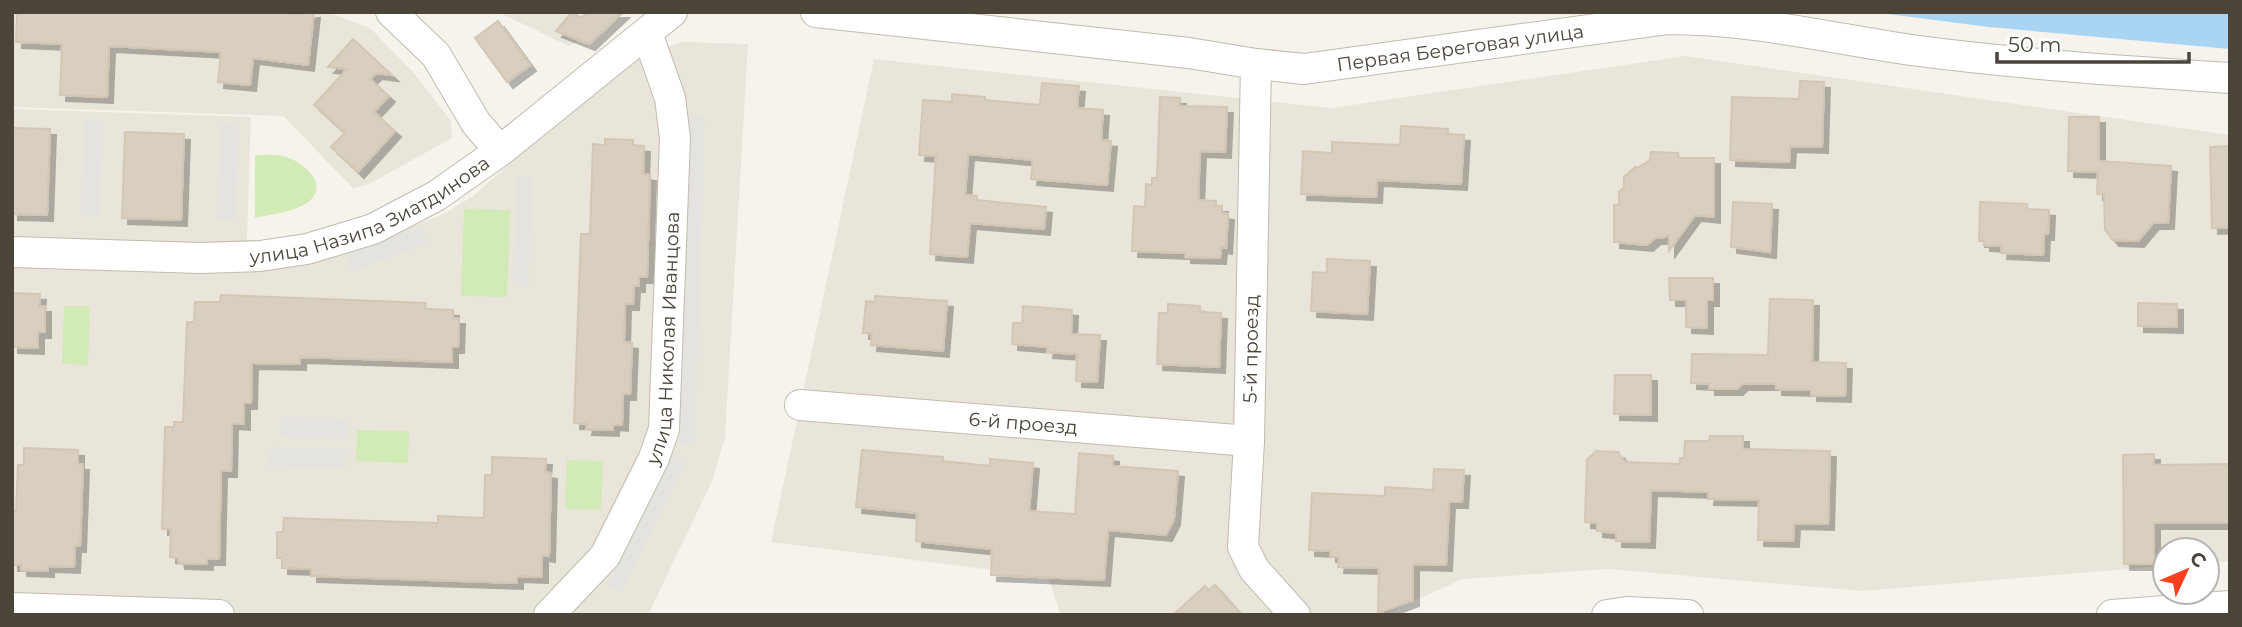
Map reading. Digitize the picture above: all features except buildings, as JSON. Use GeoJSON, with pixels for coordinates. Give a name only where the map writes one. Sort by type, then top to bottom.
{"type":"FeatureCollection","features":[{"type":"Feature","properties":{"kind":"street"},"geometry":{"type":"LineString","coordinates":[[391,12],[436,55],[476,123],[500,151]]}},
{"type":"Feature","properties":{"kind":"street","name":"улица Назипа Зиатдинова"},"geometry":{"type":"LineString","coordinates":[[12,252],[200,258],[260,256],[307,249],[341,240],[396,219],[436,196],[500,151],[671,12]]}},
{"type":"Feature","properties":{"kind":"street","name":"Первая Береговая улица"},"geometry":{"type":"LineString","coordinates":[[816,12],[1189,53],[1304,69],[1668,19],[1706,19],[1913,50],[2081,68],[2230,78]]}},
{"type":"Feature","properties":{"kind":"street","name":"улица Николая Иванцова"},"geometry":{"type":"LineString","coordinates":[[549,615],[605,556],[657,451],[664,429],[674,125],[666,82],[647,33]]}},
{"type":"Feature","properties":{"kind":"street","name":"5-й проезд"},"geometry":{"type":"LineString","coordinates":[[1256,64],[1248,440],[1243,547],[1254,569],[1295,615]]}},
{"type":"Feature","properties":{"kind":"street","name":"6-й проезд"},"geometry":{"type":"LineString","coordinates":[[800,405],[1248,440]]}},
{"type":"Feature","properties":{"kind":"street"},"geometry":{"type":"LineString","coordinates":[[2112,615],[2230,606]]}},
{"type":"Feature","properties":{"kind":"street"},"geometry":{"type":"LineString","coordinates":[[12,608],[219,615]]}},
{"type":"Feature","properties":{"kind":"street"},"geometry":{"type":"LineString","coordinates":[[1607,615],[1627,612],[1688,615]]}},
{"type":"Feature","properties":{"kind":"shaded area"},"geometry":{"type":"Polygon","coordinates":[[[12,12],[327,12],[370,28],[414,73],[451,121],[452,138],[369,184],[353,188],[283,116],[12,107],[12,12]]]}},
{"type":"Feature","properties":{"kind":"shaded area"},"geometry":{"type":"Polygon","coordinates":[[[498,12],[628,12],[569,46],[498,12]]]}},
{"type":"Feature","properties":{"kind":"shaded area"},"geometry":{"type":"Polygon","coordinates":[[[684,42],[748,44],[725,437],[713,479],[648,615],[12,615],[12,109],[251,117],[246,269],[341,254],[444,214],[473,196],[525,150],[636,61],[658,49],[684,42]]]}},
{"type":"Feature","properties":{"kind":"shaded area"},"geometry":{"type":"Polygon","coordinates":[[[1685,56],[2230,135],[2230,561],[2221,562],[2221,536],[2151,536],[2151,567],[1862,591],[1608,569],[1463,579],[1382,615],[1061,615],[1048,577],[771,542],[874,59],[1331,108],[1685,56]]]}},
{"type":"Feature","properties":{"kind":"shaded area"},"geometry":{"type":"Polygon","coordinates":[[[689,116],[705,117],[695,446],[679,445],[689,116]]]}},
{"type":"Feature","properties":{"kind":"shaded area"},"geometry":{"type":"Polygon","coordinates":[[[84,119],[103,120],[100,216],[81,216],[84,119]]]}},
{"type":"Feature","properties":{"kind":"shaded area"},"geometry":{"type":"Polygon","coordinates":[[[220,124],[239,125],[236,221],[217,220],[220,124]]]}},
{"type":"Feature","properties":{"kind":"shaded area"},"geometry":{"type":"Polygon","coordinates":[[[517,176],[532,177],[529,286],[513,285],[517,176]]]}},
{"type":"Feature","properties":{"kind":"shaded area"},"geometry":{"type":"Polygon","coordinates":[[[421,226],[427,243],[351,272],[345,254],[421,226]]]}},
{"type":"Feature","properties":{"kind":"shaded area"},"geometry":{"type":"Polygon","coordinates":[[[281,417],[347,419],[346,439],[280,437],[281,417]]]}},
{"type":"Feature","properties":{"kind":"shaded area"},"geometry":{"type":"Polygon","coordinates":[[[270,447],[346,449],[345,469],[269,466],[270,447]]]}},
{"type":"Feature","properties":{"kind":"shaded area"},"geometry":{"type":"Polygon","coordinates":[[[671,455],[685,462],[621,593],[607,586],[671,455]]]}},
{"type":"Feature","properties":{"kind":"green space"},"geometry":{"type":"Polygon","coordinates":[[[255,155],[280,155],[298,162],[315,181],[315,195],[296,208],[255,218],[255,155]]]}},
{"type":"Feature","properties":{"kind":"green space"},"geometry":{"type":"Polygon","coordinates":[[[464,209],[510,210],[507,297],[461,296],[464,209]]]}},
{"type":"Feature","properties":{"kind":"green space"},"geometry":{"type":"Polygon","coordinates":[[[64,306],[90,306],[88,365],[62,364],[64,306]]]}},
{"type":"Feature","properties":{"kind":"green space"},"geometry":{"type":"Polygon","coordinates":[[[357,430],[409,431],[408,463],[356,461],[357,430]]]}},
{"type":"Feature","properties":{"kind":"green space"},"geometry":{"type":"Polygon","coordinates":[[[567,460],[603,461],[601,510],[565,509],[567,460]]]}},
{"type":"Feature","properties":{"kind":"water"},"geometry":{"type":"Polygon","coordinates":[[[1872,12],[2230,12],[2230,49],[1989,27],[1872,12]]]}}]}
